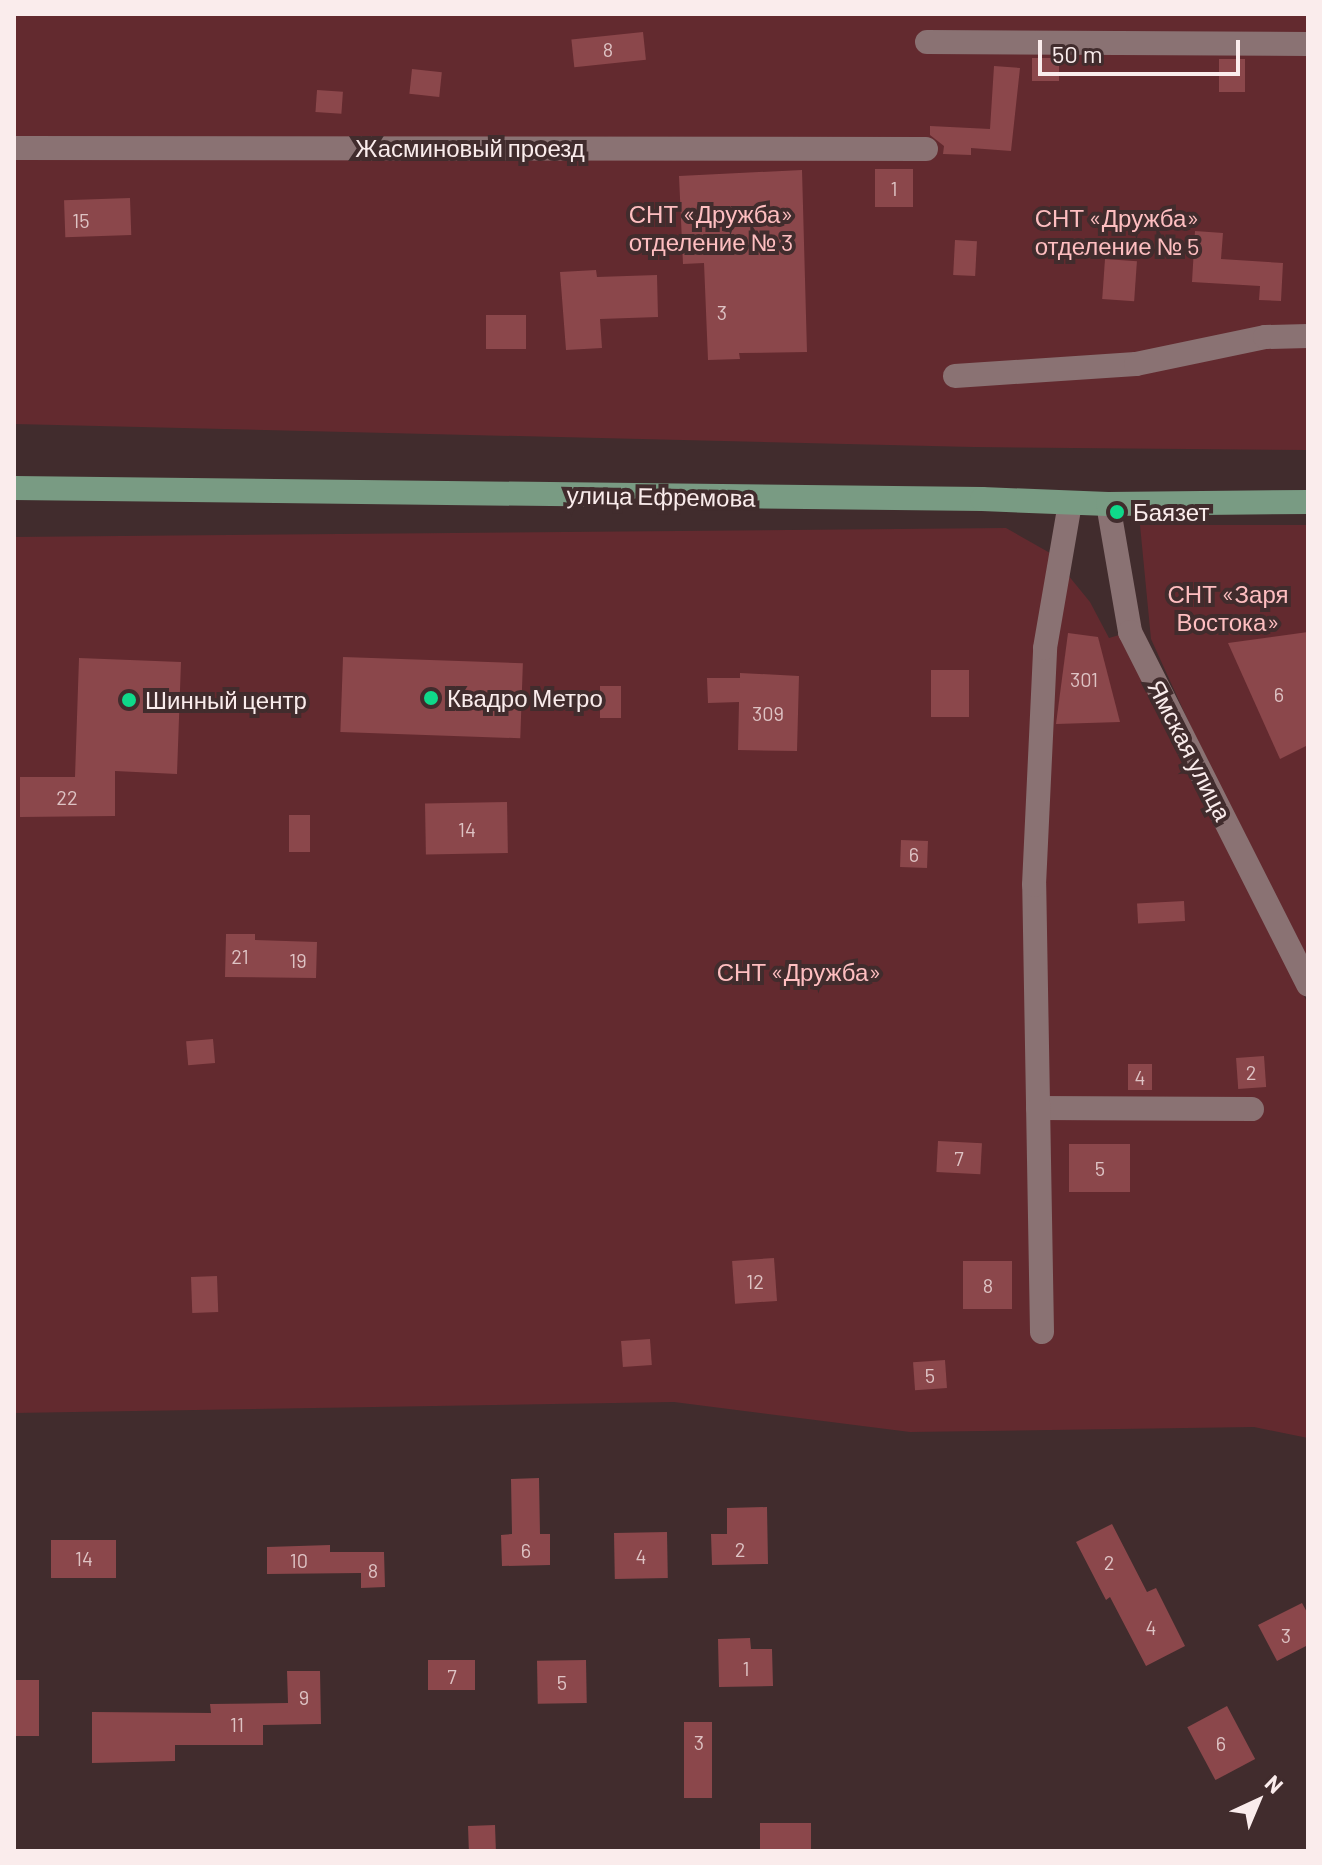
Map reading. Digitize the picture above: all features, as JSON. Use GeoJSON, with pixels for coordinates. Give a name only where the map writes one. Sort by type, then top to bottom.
{"type":"FeatureCollection","features":[{"type":"Feature","properties":{"kind":"main road","name":"улица Ефремова"},"geometry":{"type":"LineString","coordinates":[[14,488],[1108,504],[1308,502]]}},
{"type":"Feature","properties":{"kind":"street"},"geometry":{"type":"LineString","coordinates":[[927,42],[1308,44]]}},
{"type":"Feature","properties":{"kind":"street","name":"Жасминовый проезд"},"geometry":{"type":"LineString","coordinates":[[14,148],[926,149]]}},
{"type":"Feature","properties":{"kind":"street"},"geometry":{"type":"LineString","coordinates":[[955,376],[1136,364],[1265,337],[1308,336]]}},
{"type":"Feature","properties":{"kind":"street"},"geometry":{"type":"LineString","coordinates":[[1042,1332],[1034,885],[1045,648],[1070,503]]}},
{"type":"Feature","properties":{"kind":"street","name":"Ямская улица"},"geometry":{"type":"LineString","coordinates":[[1108,504],[1130,632],[1308,985]]}},
{"type":"Feature","properties":{"kind":"street"},"geometry":{"type":"LineString","coordinates":[[1038,1108],[1252,1109]]}},
{"type":"Feature","properties":{"kind":"green space","name":"СНТ «Дружба» отделение № 3"},"geometry":{"type":"Polygon","coordinates":[[[14,14],[1308,14],[1308,450],[973,447],[14,424],[14,14]]]}},
{"type":"Feature","properties":{"kind":"green space","name":"СНТ «Заря Востока»"},"geometry":{"type":"Polygon","coordinates":[[[1140,525],[1308,525],[1308,985],[1151,639],[1140,525]]]}},
{"type":"Feature","properties":{"kind":"green space","name":"СНТ «Дружба»"},"geometry":{"type":"Polygon","coordinates":[[[1006,528],[1050,553],[1090,602],[1109,638],[1126,633],[1308,1004],[1308,1438],[1254,1427],[910,1432],[674,1402],[14,1413],[14,537],[1006,528]]]}},
{"type":"Feature","properties":{"kind":"building"},"geometry":{"type":"Polygon","coordinates":[[[643,32],[646,60],[574,67],[571,40],[643,32]]]}},
{"type":"Feature","properties":{"kind":"building"},"geometry":{"type":"Polygon","coordinates":[[[1032,58],[1059,58],[1059,81],[1032,81],[1032,58]]]}},
{"type":"Feature","properties":{"kind":"building"},"geometry":{"type":"Polygon","coordinates":[[[1219,59],[1245,59],[1245,92],[1219,92],[1219,59]]]}},
{"type":"Feature","properties":{"kind":"building"},"geometry":{"type":"Polygon","coordinates":[[[994,66],[1020,68],[1011,151],[971,148],[971,155],[943,154],[944,146],[930,135],[930,126],[990,129],[994,66]]]}},
{"type":"Feature","properties":{"kind":"building"},"geometry":{"type":"Polygon","coordinates":[[[412,69],[442,72],[439,97],[409,94],[412,69]]]}},
{"type":"Feature","properties":{"kind":"building"},"geometry":{"type":"Polygon","coordinates":[[[317,90],[343,92],[341,114],[315,112],[317,90]]]}},
{"type":"Feature","properties":{"kind":"building"},"geometry":{"type":"Polygon","coordinates":[[[875,169],[913,169],[913,207],[875,207],[875,169]]]}},
{"type":"Feature","properties":{"kind":"building"},"geometry":{"type":"Polygon","coordinates":[[[802,170],[807,352],[739,353],[740,359],[708,360],[704,263],[683,264],[679,176],[802,170]]]}},
{"type":"Feature","properties":{"kind":"building"},"geometry":{"type":"Polygon","coordinates":[[[130,198],[131,235],[65,237],[64,200],[130,198]]]}},
{"type":"Feature","properties":{"kind":"building"},"geometry":{"type":"Polygon","coordinates":[[[1195,231],[1223,233],[1221,259],[1283,263],[1281,301],[1259,300],[1260,286],[1192,282],[1195,231]]]}},
{"type":"Feature","properties":{"kind":"building"},"geometry":{"type":"Polygon","coordinates":[[[955,240],[977,241],[975,276],[953,275],[955,240]]]}},
{"type":"Feature","properties":{"kind":"building"},"geometry":{"type":"Polygon","coordinates":[[[1105,259],[1137,261],[1134,301],[1102,299],[1105,259]]]}},
{"type":"Feature","properties":{"kind":"building"},"geometry":{"type":"Polygon","coordinates":[[[596,270],[597,277],[657,275],[658,317],[600,319],[602,348],[566,350],[560,272],[596,270]]]}},
{"type":"Feature","properties":{"kind":"building"},"geometry":{"type":"Polygon","coordinates":[[[486,315],[526,315],[526,349],[486,349],[486,315]]]}},
{"type":"Feature","properties":{"kind":"building"},"geometry":{"type":"Polygon","coordinates":[[[1308,632],[1308,745],[1280,759],[1228,643],[1308,632]]]}},
{"type":"Feature","properties":{"kind":"building"},"geometry":{"type":"Polygon","coordinates":[[[1068,633],[1098,637],[1120,722],[1056,724],[1068,633]]]}},
{"type":"Feature","properties":{"kind":"building","name":"Квадро Метро"},"geometry":{"type":"Polygon","coordinates":[[[343,657],[523,663],[520,738],[340,732],[343,657]]]}},
{"type":"Feature","properties":{"kind":"building","name":"Шинный центр"},"geometry":{"type":"Polygon","coordinates":[[[79,658],[181,662],[177,774],[115,771],[115,816],[20,817],[20,777],[75,777],[79,658]]]}},
{"type":"Feature","properties":{"kind":"building"},"geometry":{"type":"Polygon","coordinates":[[[931,670],[969,670],[969,717],[931,717],[931,670]]]}},
{"type":"Feature","properties":{"kind":"building"},"geometry":{"type":"Polygon","coordinates":[[[740,673],[799,676],[797,751],[738,750],[739,702],[708,703],[707,678],[740,678],[740,673]]]}},
{"type":"Feature","properties":{"kind":"building"},"geometry":{"type":"Polygon","coordinates":[[[600,686],[621,686],[621,718],[600,718],[600,686]]]}},
{"type":"Feature","properties":{"kind":"building"},"geometry":{"type":"Polygon","coordinates":[[[507,802],[508,853],[426,854],[425,803],[507,802]]]}},
{"type":"Feature","properties":{"kind":"building"},"geometry":{"type":"Polygon","coordinates":[[[289,815],[310,815],[310,852],[289,852],[289,815]]]}},
{"type":"Feature","properties":{"kind":"building"},"geometry":{"type":"Polygon","coordinates":[[[901,840],[928,841],[927,868],[900,867],[901,840]]]}},
{"type":"Feature","properties":{"kind":"building"},"geometry":{"type":"Polygon","coordinates":[[[1184,901],[1185,921],[1138,923],[1137,903],[1184,901]]]}},
{"type":"Feature","properties":{"kind":"building"},"geometry":{"type":"Polygon","coordinates":[[[226,934],[255,934],[255,940],[317,942],[316,978],[225,977],[226,934]]]}},
{"type":"Feature","properties":{"kind":"building"},"geometry":{"type":"Polygon","coordinates":[[[213,1039],[215,1063],[188,1065],[186,1041],[213,1039]]]}},
{"type":"Feature","properties":{"kind":"building"},"geometry":{"type":"Polygon","coordinates":[[[1264,1056],[1266,1087],[1238,1089],[1236,1058],[1264,1056]]]}},
{"type":"Feature","properties":{"kind":"building"},"geometry":{"type":"Polygon","coordinates":[[[1128,1064],[1152,1064],[1152,1090],[1128,1090],[1128,1064]]]}},
{"type":"Feature","properties":{"kind":"building"},"geometry":{"type":"Polygon","coordinates":[[[938,1141],[982,1143],[980,1174],[936,1172],[938,1141]]]}},
{"type":"Feature","properties":{"kind":"building"},"geometry":{"type":"Polygon","coordinates":[[[1069,1144],[1130,1144],[1130,1192],[1069,1192],[1069,1144]]]}},
{"type":"Feature","properties":{"kind":"building"},"geometry":{"type":"Polygon","coordinates":[[[774,1258],[777,1301],[735,1304],[732,1261],[774,1258]]]}},
{"type":"Feature","properties":{"kind":"building"},"geometry":{"type":"Polygon","coordinates":[[[963,1261],[1012,1261],[1012,1309],[963,1309],[963,1261]]]}},
{"type":"Feature","properties":{"kind":"building"},"geometry":{"type":"Polygon","coordinates":[[[217,1276],[218,1312],[192,1313],[191,1277],[217,1276]]]}},
{"type":"Feature","properties":{"kind":"building"},"geometry":{"type":"Polygon","coordinates":[[[650,1339],[652,1365],[623,1367],[621,1341],[650,1339]]]}},
{"type":"Feature","properties":{"kind":"building"},"geometry":{"type":"Polygon","coordinates":[[[945,1360],[947,1388],[915,1390],[913,1362],[945,1360]]]}},
{"type":"Feature","properties":{"kind":"building"},"geometry":{"type":"Polygon","coordinates":[[[539,1478],[540,1534],[550,1534],[550,1565],[502,1566],[501,1535],[512,1534],[511,1479],[539,1478]]]}},
{"type":"Feature","properties":{"kind":"building"},"geometry":{"type":"Polygon","coordinates":[[[767,1507],[768,1564],[712,1565],[711,1534],[727,1534],[727,1508],[767,1507]]]}},
{"type":"Feature","properties":{"kind":"building"},"geometry":{"type":"Polygon","coordinates":[[[1112,1524],[1147,1592],[1156,1588],[1185,1646],[1146,1666],[1110,1597],[1106,1600],[1076,1542],[1112,1524]]]}},
{"type":"Feature","properties":{"kind":"building"},"geometry":{"type":"Polygon","coordinates":[[[667,1532],[668,1578],[615,1579],[614,1533],[667,1532]]]}},
{"type":"Feature","properties":{"kind":"building"},"geometry":{"type":"Polygon","coordinates":[[[51,1540],[116,1540],[116,1578],[51,1578],[51,1540]]]}},
{"type":"Feature","properties":{"kind":"building"},"geometry":{"type":"Polygon","coordinates":[[[330,1545],[330,1552],[384,1552],[385,1587],[361,1588],[361,1573],[267,1574],[267,1547],[330,1545]]]}},
{"type":"Feature","properties":{"kind":"building"},"geometry":{"type":"Polygon","coordinates":[[[1302,1603],[1308,1614],[1308,1645],[1277,1661],[1258,1625],[1302,1603]]]}},
{"type":"Feature","properties":{"kind":"building"},"geometry":{"type":"Polygon","coordinates":[[[750,1638],[751,1649],[772,1649],[773,1686],[719,1687],[718,1639],[750,1638]]]}},
{"type":"Feature","properties":{"kind":"building"},"geometry":{"type":"Polygon","coordinates":[[[428,1660],[475,1660],[475,1690],[428,1690],[428,1660]]]}},
{"type":"Feature","properties":{"kind":"building"},"geometry":{"type":"Polygon","coordinates":[[[586,1660],[587,1703],[538,1704],[537,1661],[586,1660]]]}},
{"type":"Feature","properties":{"kind":"building"},"geometry":{"type":"Polygon","coordinates":[[[287,1671],[320,1671],[321,1724],[263,1725],[263,1745],[175,1745],[175,1761],[92,1763],[92,1712],[211,1713],[210,1704],[288,1703],[287,1671]]]}},
{"type":"Feature","properties":{"kind":"building"},"geometry":{"type":"Polygon","coordinates":[[[14,1680],[39,1680],[39,1736],[14,1736],[14,1680]]]}},
{"type":"Feature","properties":{"kind":"building"},"geometry":{"type":"Polygon","coordinates":[[[1227,1706],[1255,1759],[1215,1780],[1187,1727],[1227,1706]]]}},
{"type":"Feature","properties":{"kind":"building"},"geometry":{"type":"Polygon","coordinates":[[[684,1722],[712,1722],[712,1798],[684,1798],[684,1722]]]}},
{"type":"Feature","properties":{"kind":"building"},"geometry":{"type":"Polygon","coordinates":[[[760,1823],[811,1823],[811,1851],[760,1851],[760,1823]]]}},
{"type":"Feature","properties":{"kind":"building"},"geometry":{"type":"Polygon","coordinates":[[[495,1825],[496,1851],[469,1851],[468,1826],[495,1825]]]}},
{"type":"Feature","properties":{"kind":"place","name":"Баязет"},"geometry":{"type":"Point","coordinates":[1117,512]}},
{"type":"Feature","properties":{"kind":"place","name":"Квадро Метро"},"geometry":{"type":"Point","coordinates":[431,698]}},
{"type":"Feature","properties":{"kind":"place","name":"Шинный центр"},"geometry":{"type":"Point","coordinates":[129,700]}},
{"type":"Feature","properties":{"kind":"park label","name":"СНТ «Дружба» отделение № 5"},"geometry":{"type":"Point","coordinates":[1117,232]}}]}
